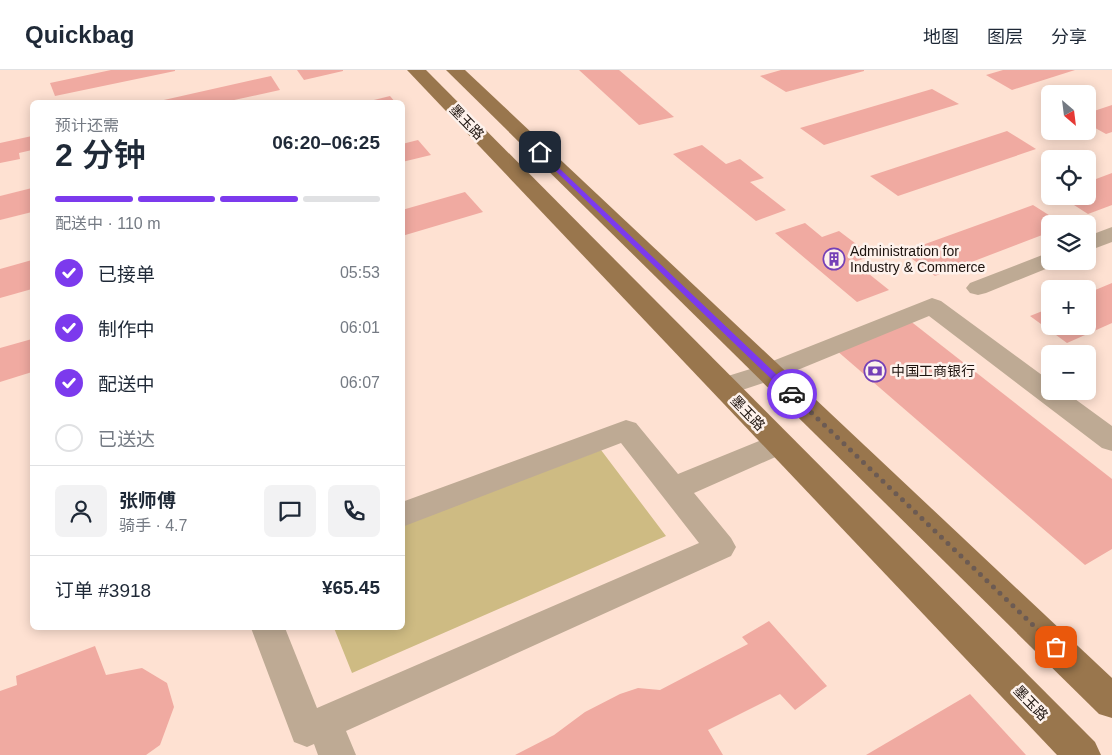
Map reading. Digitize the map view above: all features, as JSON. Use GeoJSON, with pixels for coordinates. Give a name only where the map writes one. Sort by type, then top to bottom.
{"type":"FeatureCollection","features":[{"type":"Feature","properties":{"kind":"main road","name":"墨玉路"},"geometry":{"type":"LineString","coordinates":[[416,70],[1082,755]]}},
{"type":"Feature","properties":{"kind":"main road","name":"墨玉路"},"geometry":{"type":"LineString","coordinates":[[455,70],[1112,702]]}},
{"type":"Feature","properties":{"kind":"street"},"geometry":{"type":"LineString","coordinates":[[1096,241],[1112,234]]}},
{"type":"Feature","properties":{"kind":"street"},"geometry":{"type":"LineString","coordinates":[[978,288],[1041,263]]}},
{"type":"Feature","properties":{"kind":"street"},"geometry":{"type":"LineString","coordinates":[[724,387],[769,372],[932,306],[1112,440]]}},
{"type":"Feature","properties":{"kind":"street"},"geometry":{"type":"LineString","coordinates":[[269,630],[307,730],[720,547],[626,430],[405,514]]}},
{"type":"Feature","properties":{"kind":"street"},"geometry":{"type":"LineString","coordinates":[[673,489],[779,444]]}},
{"type":"Feature","properties":{"kind":"street"},"geometry":{"type":"LineString","coordinates":[[324,722],[337,755]]}},
{"type":"Feature","properties":{"kind":"shaded area"},"geometry":{"type":"Polygon","coordinates":[[[601,450],[666,536],[352,673],[335,630],[405,630],[405,524],[601,450]]]}},
{"type":"Feature","properties":{"kind":"building"},"geometry":{"type":"Polygon","coordinates":[[[111,70],[175,71],[55,96],[50,83],[111,70]]]}},
{"type":"Feature","properties":{"kind":"building"},"geometry":{"type":"Polygon","coordinates":[[[297,70],[343,70],[343,71],[304,80],[297,70]]]}},
{"type":"Feature","properties":{"kind":"building"},"geometry":{"type":"Polygon","coordinates":[[[579,70],[619,70],[674,117],[639,125],[579,70]]]}},
{"type":"Feature","properties":{"kind":"building"},"geometry":{"type":"Polygon","coordinates":[[[781,70],[864,71],[786,92],[760,76],[781,70]]]}},
{"type":"Feature","properties":{"kind":"building"},"geometry":{"type":"Polygon","coordinates":[[[1003,70],[1075,70],[1012,90],[986,75],[1003,70]]]}},
{"type":"Feature","properties":{"kind":"building"},"geometry":{"type":"Polygon","coordinates":[[[271,76],[280,90],[234,100],[164,100],[271,76]]]}},
{"type":"Feature","properties":{"kind":"building"},"geometry":{"type":"Polygon","coordinates":[[[932,89],[959,104],[824,145],[800,128],[932,89]]]}},
{"type":"Feature","properties":{"kind":"building"},"geometry":{"type":"Polygon","coordinates":[[[390,96],[393,100],[374,100],[390,96]]]}},
{"type":"Feature","properties":{"kind":"building"},"geometry":{"type":"Polygon","coordinates":[[[1112,105],[1112,132],[1106,134],[1096,128],[1096,110],[1112,105]]]}},
{"type":"Feature","properties":{"kind":"building"},"geometry":{"type":"Polygon","coordinates":[[[1007,131],[1036,149],[898,196],[870,176],[1007,131]]]}},
{"type":"Feature","properties":{"kind":"building"},"geometry":{"type":"Polygon","coordinates":[[[30,136],[30,150],[19,153],[20,159],[0,163],[0,143],[30,136]]]}},
{"type":"Feature","properties":{"kind":"building"},"geometry":{"type":"Polygon","coordinates":[[[418,140],[431,155],[405,161],[405,143],[418,140]]]}},
{"type":"Feature","properties":{"kind":"building"},"geometry":{"type":"Polygon","coordinates":[[[702,145],[726,164],[740,159],[764,178],[750,182],[786,210],[756,221],[673,154],[702,145]]]}},
{"type":"Feature","properties":{"kind":"building"},"geometry":{"type":"Polygon","coordinates":[[[1112,173],[1112,205],[1088,214],[1074,205],[1096,205],[1096,179],[1112,173]]]}},
{"type":"Feature","properties":{"kind":"building"},"geometry":{"type":"Polygon","coordinates":[[[30,188],[30,212],[0,220],[0,196],[30,188]]]}},
{"type":"Feature","properties":{"kind":"building"},"geometry":{"type":"Polygon","coordinates":[[[465,192],[483,212],[405,235],[405,209],[465,192]]]}},
{"type":"Feature","properties":{"kind":"building"},"geometry":{"type":"Polygon","coordinates":[[[1033,205],[1049,215],[1041,215],[1041,235],[935,276],[903,252],[1033,205]]]}},
{"type":"Feature","properties":{"kind":"building","name":"Administration for Industry & Commerce"},"geometry":{"type":"Polygon","coordinates":[[[805,223],[822,237],[839,231],[872,256],[854,262],[889,290],[857,302],[775,233],[805,223]]]}},
{"type":"Feature","properties":{"kind":"building"},"geometry":{"type":"Polygon","coordinates":[[[30,261],[30,290],[0,298],[0,269],[30,261]]]}},
{"type":"Feature","properties":{"kind":"building"},"geometry":{"type":"Polygon","coordinates":[[[1112,283],[1112,323],[1096,330],[1096,290],[1112,283]]]}},
{"type":"Feature","properties":{"kind":"building"},"geometry":{"type":"Polygon","coordinates":[[[1041,312],[1041,324],[1030,316],[1041,312]]]}},
{"type":"Feature","properties":{"kind":"building"},"geometry":{"type":"Polygon","coordinates":[[[909,320],[1112,479],[1112,549],[1085,565],[836,350],[909,320]]]}},
{"type":"Feature","properties":{"kind":"building"},"geometry":{"type":"Polygon","coordinates":[[[1056,335],[1085,335],[1067,343],[1056,335]]]}},
{"type":"Feature","properties":{"kind":"building"},"geometry":{"type":"Polygon","coordinates":[[[30,340],[30,373],[0,382],[0,348],[30,340]]]}},
{"type":"Feature","properties":{"kind":"building"},"geometry":{"type":"Polygon","coordinates":[[[769,621],[827,686],[795,710],[780,694],[708,730],[723,755],[515,755],[554,735],[585,712],[620,694],[638,688],[660,690],[748,644],[742,637],[769,621]]]}},
{"type":"Feature","properties":{"kind":"building"},"geometry":{"type":"Polygon","coordinates":[[[95,646],[106,675],[142,668],[167,683],[174,707],[160,745],[146,755],[0,755],[0,691],[17,685],[16,676],[95,646]]]}},
{"type":"Feature","properties":{"kind":"building"},"geometry":{"type":"Polygon","coordinates":[[[970,694],[1026,755],[866,755],[970,694]]]}},
{"type":"Feature","properties":{"kind":"way so far"},"geometry":{"type":"LineString","coordinates":[[792,394],[1056,647]]}},
{"type":"Feature","properties":{"kind":"place","name":"Administration for Industry & Commerce"},"geometry":{"type":"Point","coordinates":[834,259]}},
{"type":"Feature","properties":{"kind":"place","name":"中国工商银行"},"geometry":{"type":"Point","coordinates":[875,371]}},
{"type":"Feature","properties":{"kind":"route"},"geometry":{"type":"LineString","coordinates":[[540,152],[792,394]]}}]}
